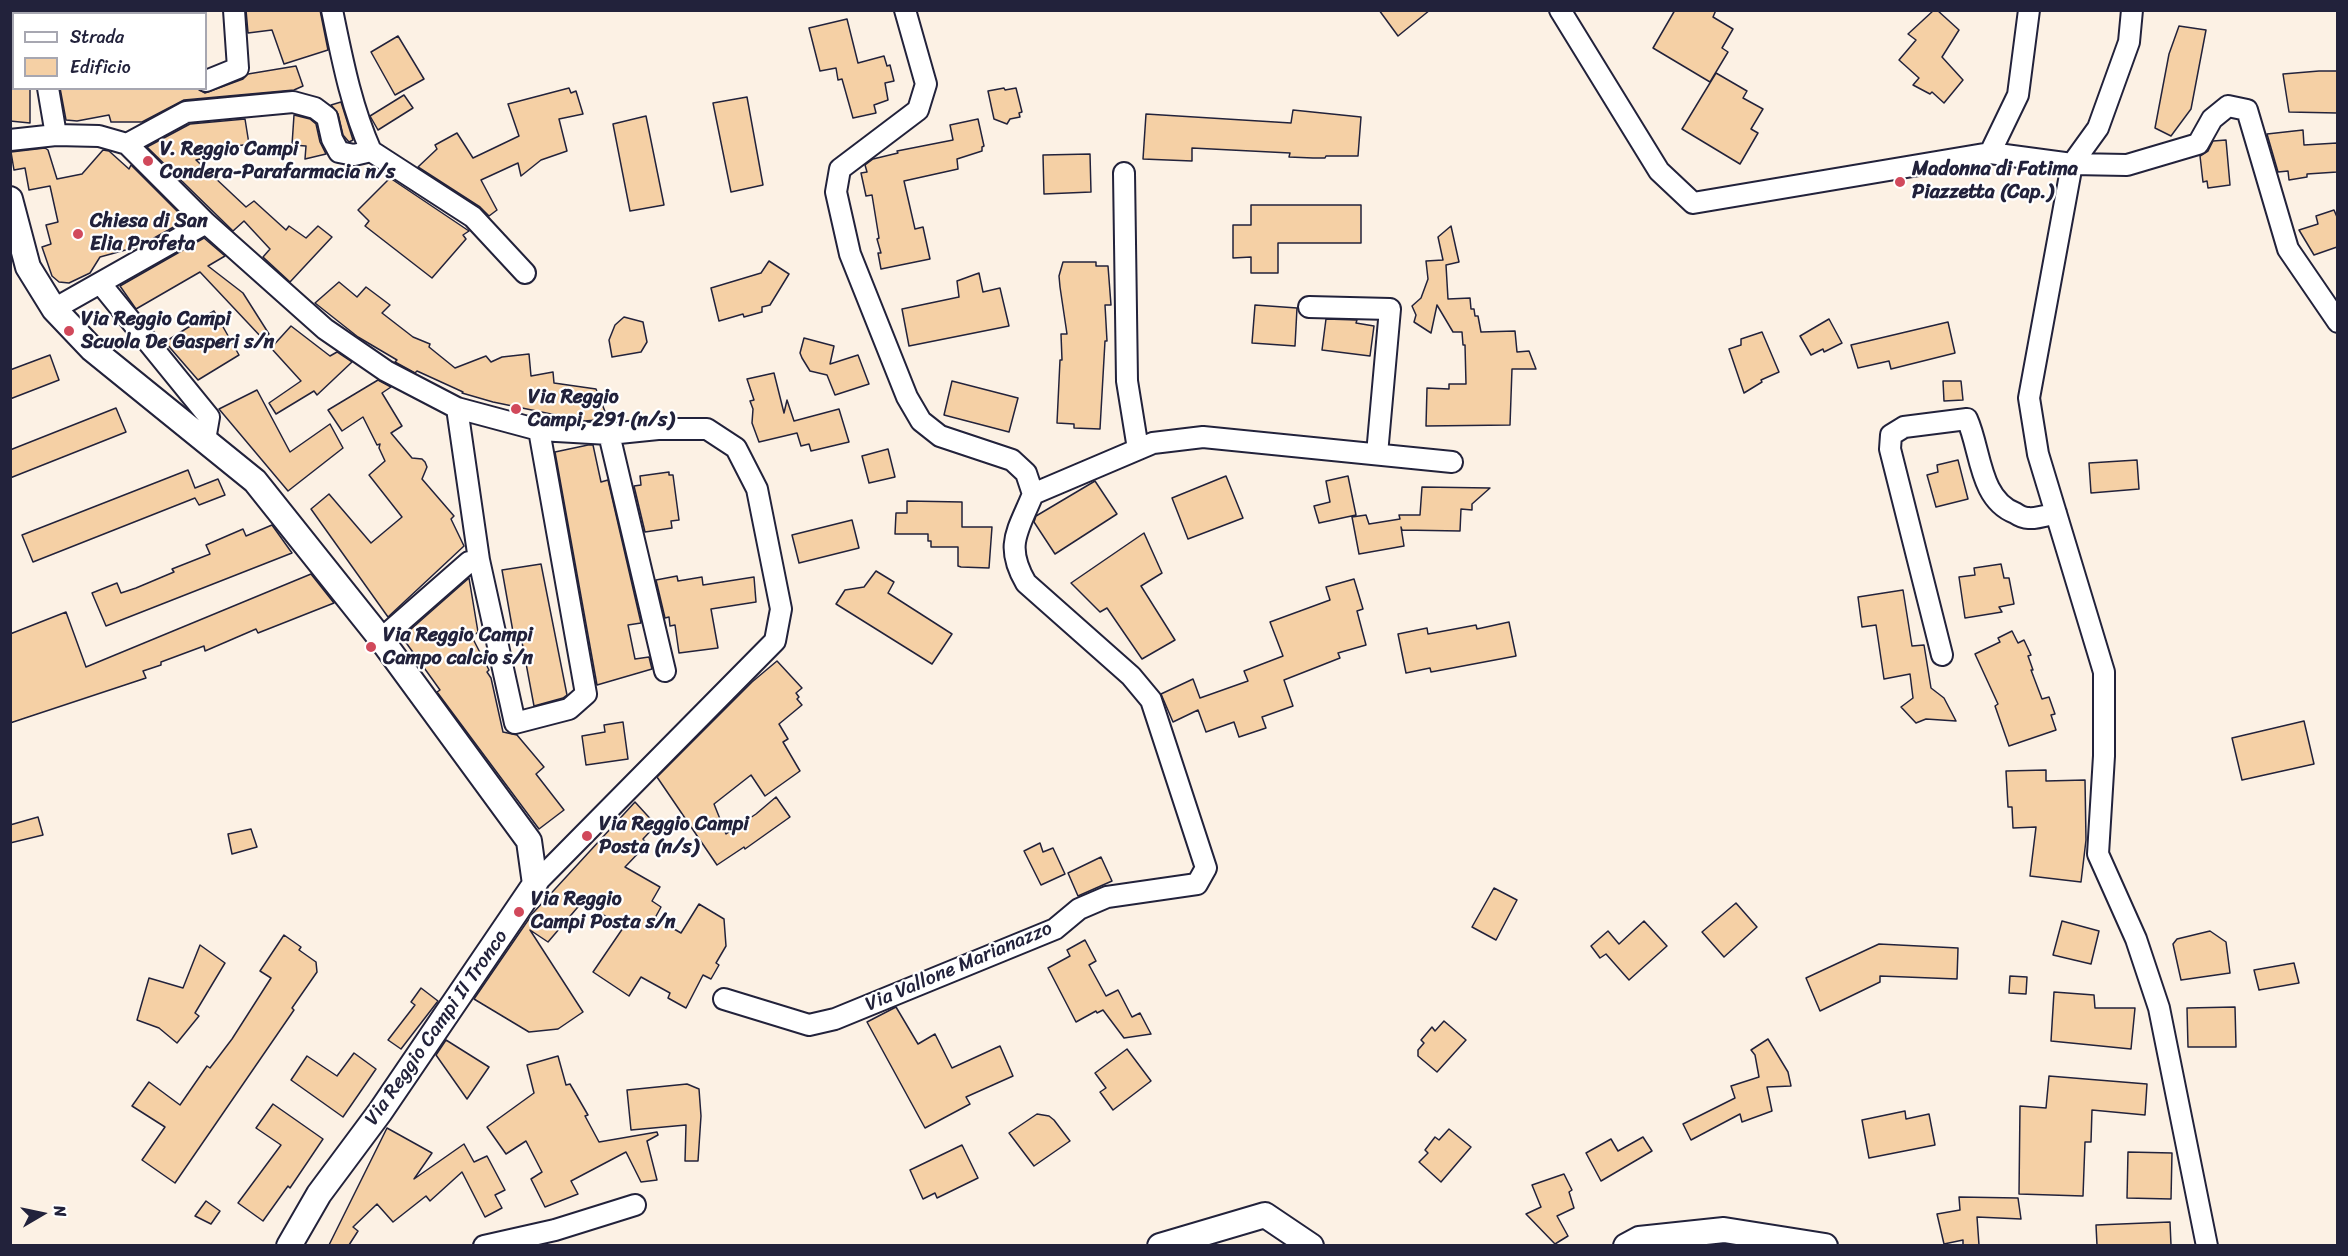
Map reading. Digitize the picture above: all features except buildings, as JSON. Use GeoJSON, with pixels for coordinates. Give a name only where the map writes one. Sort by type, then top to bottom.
{"type":"FeatureCollection","features":[{"type":"Feature","properties":{"kind":"main road"},"geometry":{"type":"LineString","coordinates":[[10,199],[28,267],[54,309],[92,350],[255,482],[381,639],[529,841],[535,884]]}},
{"type":"Feature","properties":{"kind":"main road","name":"Via Reggio Campi II Tronco"},"geometry":{"type":"LineString","coordinates":[[290,1245],[319,1194],[380,1113],[535,884]]}},
{"type":"Feature","properties":{"kind":"main road"},"geometry":{"type":"LineString","coordinates":[[1160,1245],[1265,1215],[1311,1245]]}},
{"type":"Feature","properties":{"kind":"main road"},"geometry":{"type":"LineString","coordinates":[[1626,1245],[1639,1239],[1724,1230],[1825,1245]]}},
{"type":"Feature","properties":{"kind":"street"},"geometry":{"type":"LineString","coordinates":[[207,81],[238,68],[234,10]]}},
{"type":"Feature","properties":{"kind":"street"},"geometry":{"type":"LineString","coordinates":[[332,10],[347,81],[362,132],[371,151],[473,217],[525,273]]}},
{"type":"Feature","properties":{"kind":"street"},"geometry":{"type":"LineString","coordinates":[[905,10],[926,84],[918,110],[840,169],[836,192],[850,254],[907,397],[921,421],[940,436],[1012,460],[1026,473],[1033,494],[1153,443],[1203,437],[1452,462]]}},
{"type":"Feature","properties":{"kind":"street"},"geometry":{"type":"LineString","coordinates":[[1560,10],[1659,171],[1692,203],[1990,153],[2072,164],[2127,165],[2198,144],[2212,119],[2228,106],[2247,110],[2288,249],[2337,322]]}},
{"type":"Feature","properties":{"kind":"street"},"geometry":{"type":"LineString","coordinates":[[1990,153],[2018,95],[2028,10]]}},
{"type":"Feature","properties":{"kind":"street"},"geometry":{"type":"LineString","coordinates":[[2132,10],[2129,42],[2098,128],[2072,164],[2029,398],[2038,454],[2104,672],[2104,756],[2098,854],[2136,939],[2159,1008],[2207,1245]]}},
{"type":"Feature","properties":{"kind":"street"},"geometry":{"type":"LineString","coordinates":[[48,90],[56,135]]}},
{"type":"Feature","properties":{"kind":"street"},"geometry":{"type":"LineString","coordinates":[[199,90],[203,110]]}},
{"type":"Feature","properties":{"kind":"street"},"geometry":{"type":"LineString","coordinates":[[127,144],[186,112],[293,102],[315,108],[327,117],[332,139],[339,152],[354,155],[371,151]]}},
{"type":"Feature","properties":{"kind":"street"},"geometry":{"type":"LineString","coordinates":[[10,140],[56,135],[99,136],[127,144],[206,223],[325,329],[386,371],[457,408],[539,430],[609,434],[658,429],[707,429],[736,448],[757,489],[782,609],[775,641],[535,884]]}},
{"type":"Feature","properties":{"kind":"street"},"geometry":{"type":"LineString","coordinates":[[1124,173],[1128,381],[1138,449]]}},
{"type":"Feature","properties":{"kind":"street"},"geometry":{"type":"LineString","coordinates":[[54,309],[206,223]]}},
{"type":"Feature","properties":{"kind":"street"},"geometry":{"type":"LineString","coordinates":[[100,283],[209,417],[204,440]]}},
{"type":"Feature","properties":{"kind":"street"},"geometry":{"type":"LineString","coordinates":[[1309,307],[1390,309],[1377,454]]}},
{"type":"Feature","properties":{"kind":"street"},"geometry":{"type":"LineString","coordinates":[[457,408],[479,560],[515,723],[568,709],[586,694],[539,430]]}},
{"type":"Feature","properties":{"kind":"street"},"geometry":{"type":"LineString","coordinates":[[1942,655],[1890,449],[1891,435],[1904,427],[1967,419],[1974,435],[1985,480],[1994,499],[2008,511],[2027,518],[2056,513]]}},
{"type":"Feature","properties":{"kind":"street"},"geometry":{"type":"LineString","coordinates":[[609,434],[665,671]]}},
{"type":"Feature","properties":{"kind":"street","name":"Via Vallone Marianazzo"},"geometry":{"type":"LineString","coordinates":[[724,999],[809,1025],[836,1019],[1055,929],[1079,909],[1107,897],[1197,884],[1206,868],[1151,700],[1131,676],[1026,583],[1016,566],[1014,543],[1033,494]]}},
{"type":"Feature","properties":{"kind":"street"},"geometry":{"type":"LineString","coordinates":[[381,639],[469,562],[479,560]]}},
{"type":"Feature","properties":{"kind":"street"},"geometry":{"type":"LineString","coordinates":[[484,1245],[555,1230],[635,1205]]}},
{"type":"Feature","properties":{"kind":"place","name":"V. Reggio Campi Condera-Parafarmacia n/s"},"geometry":{"type":"Point","coordinates":[148,161]}},
{"type":"Feature","properties":{"kind":"place","name":"Madonna di Fatima Piazzetta (Cap.)"},"geometry":{"type":"Point","coordinates":[1900,182]}},
{"type":"Feature","properties":{"kind":"place","name":"Chiesa di San Elia Profeta"},"geometry":{"type":"Point","coordinates":[78,234]}},
{"type":"Feature","properties":{"kind":"place","name":"Via Reggio Campi Scuola De Gasperi s/n"},"geometry":{"type":"Point","coordinates":[69,331]}},
{"type":"Feature","properties":{"kind":"place","name":"Via Reggio Campi, 291 (n/s)"},"geometry":{"type":"Point","coordinates":[516,409]}},
{"type":"Feature","properties":{"kind":"place","name":"Via Reggio Campi Campo calcio s/n"},"geometry":{"type":"Point","coordinates":[371,647]}},
{"type":"Feature","properties":{"kind":"place","name":"Via Reggio Campi Posta (n/s)"},"geometry":{"type":"Point","coordinates":[587,836]}},
{"type":"Feature","properties":{"kind":"place","name":"Via Reggio Campi Posta s/n"},"geometry":{"type":"Point","coordinates":[519,912]}}]}
